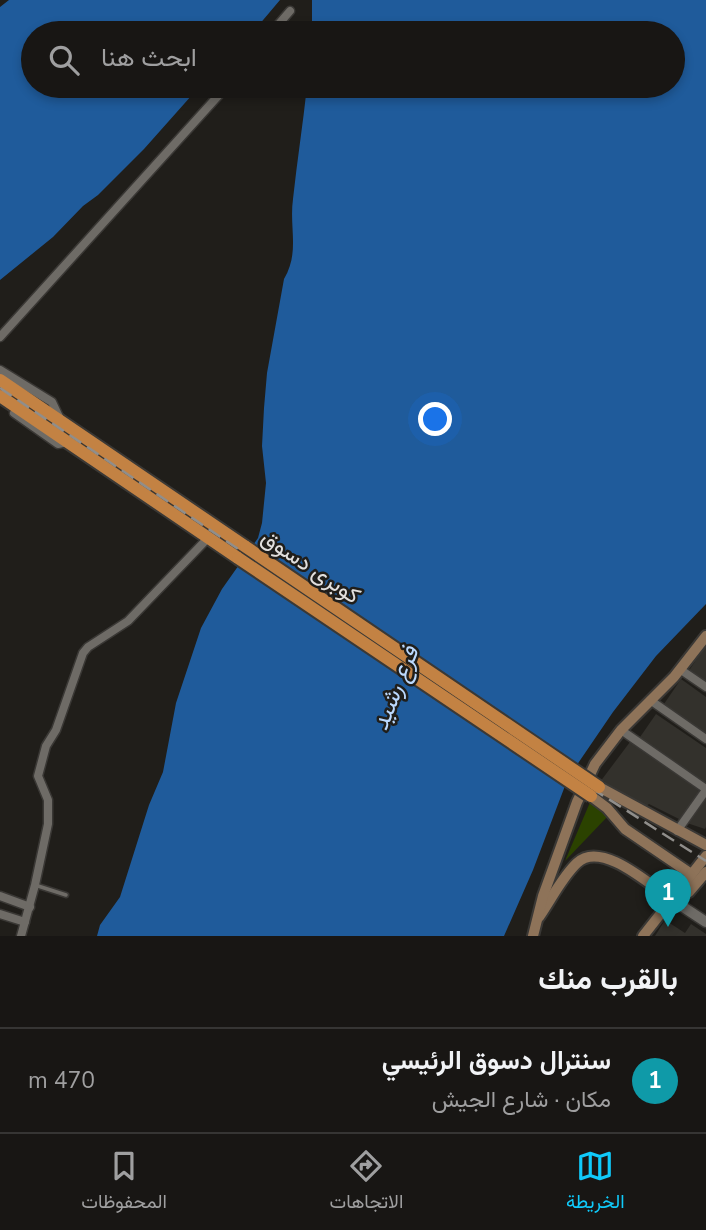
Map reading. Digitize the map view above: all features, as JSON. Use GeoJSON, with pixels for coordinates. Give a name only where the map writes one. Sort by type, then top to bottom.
{"type":"FeatureCollection","features":[{"type":"Feature","properties":{"kind":"highway","name":"كوبرى دسوق"},"geometry":{"type":"LineString","coordinates":[[0,380],[67,442],[238,558],[595,792]]}},
{"type":"Feature","properties":{"kind":"highway","name":"كوبرى دسوق"},"geometry":{"type":"LineString","coordinates":[[0,396],[61,421],[595,792]]}},
{"type":"Feature","properties":{"kind":"main road"},"geometry":{"type":"LineString","coordinates":[[533,936],[542,896],[585,782],[607,746],[681,670],[706,636]]}},
{"type":"Feature","properties":{"kind":"main road"},"geometry":{"type":"LineString","coordinates":[[595,792],[706,845]]}},
{"type":"Feature","properties":{"kind":"main road"},"geometry":{"type":"LineString","coordinates":[[595,792],[625,829],[691,874]]}},
{"type":"Feature","properties":{"kind":"main road"},"geometry":{"type":"LineString","coordinates":[[535,924],[573,866],[587,856],[596,855],[612,860],[671,899]]}},
{"type":"Feature","properties":{"kind":"main road"},"geometry":{"type":"LineString","coordinates":[[643,936],[706,856]]}},
{"type":"Feature","properties":{"kind":"main road"},"geometry":{"type":"LineString","coordinates":[[671,899],[689,892],[706,872]]}},
{"type":"Feature","properties":{"kind":"street"},"geometry":{"type":"LineString","coordinates":[[281,21],[290,11]]}},
{"type":"Feature","properties":{"kind":"street"},"geometry":{"type":"LineString","coordinates":[[0,337],[216,98]]}},
{"type":"Feature","properties":{"kind":"street"},"geometry":{"type":"LineString","coordinates":[[0,370],[52,402],[61,421]]}},
{"type":"Feature","properties":{"kind":"street"},"geometry":{"type":"LineString","coordinates":[[0,402],[54,441],[60,444],[67,442]]}},
{"type":"Feature","properties":{"kind":"street"},"geometry":{"type":"LineString","coordinates":[[21,936],[30,907],[49,814],[48,800],[38,782],[38,772],[84,650],[128,621],[208,538]]}},
{"type":"Feature","properties":{"kind":"street"},"geometry":{"type":"LineString","coordinates":[[681,670],[706,687]]}},
{"type":"Feature","properties":{"kind":"street"},"geometry":{"type":"LineString","coordinates":[[650,700],[706,738]]}},
{"type":"Feature","properties":{"kind":"street"},"geometry":{"type":"LineString","coordinates":[[621,730],[706,790],[677,831]]}},
{"type":"Feature","properties":{"kind":"street"},"geometry":{"type":"LineString","coordinates":[[0,896],[30,907]]}},
{"type":"Feature","properties":{"kind":"street"},"geometry":{"type":"LineString","coordinates":[[671,899],[706,922]]}},
{"type":"Feature","properties":{"kind":"street"},"geometry":{"type":"LineString","coordinates":[[0,914],[25,922]]}},
{"type":"Feature","properties":{"kind":"lane"},"geometry":{"type":"LineString","coordinates":[[35,885],[66,895]]}},
{"type":"Feature","properties":{"kind":"green space"},"geometry":{"type":"Polygon","coordinates":[[[591,800],[608,816],[565,861],[591,800]]]}},
{"type":"Feature","properties":{"kind":"water"},"geometry":{"type":"Polygon","coordinates":[[[9,0],[280,0],[262,21],[21,21],[21,98],[189,98],[98,195],[83,206],[53,237],[0,280],[0,7],[9,0]]]}},
{"type":"Feature","properties":{"kind":"water","name":"فرع رشيد"},"geometry":{"type":"Polygon","coordinates":[[[312,0],[706,0],[706,604],[656,656],[613,712],[568,778],[533,870],[504,936],[97,936],[100,925],[120,897],[149,805],[163,772],[176,703],[201,628],[222,589],[258,538],[262,523],[266,483],[262,446],[267,373],[284,279],[292,259],[292,210],[306,98],[685,98],[685,21],[312,21],[312,0]]]}},
{"type":"Feature","properties":{"kind":"building"},"geometry":{"type":"Polygon","coordinates":[[[706,645],[706,684],[688,672],[706,645]]]}},
{"type":"Feature","properties":{"kind":"building"},"geometry":{"type":"Polygon","coordinates":[[[681,679],[706,697],[706,737],[662,707],[681,679]]]}},
{"type":"Feature","properties":{"kind":"building"},"geometry":{"type":"Polygon","coordinates":[[[656,714],[706,748],[704,785],[638,740],[656,714]]]}},
{"type":"Feature","properties":{"kind":"building"},"geometry":{"type":"Polygon","coordinates":[[[630,742],[701,791],[679,819],[649,804],[645,807],[600,782],[630,742]]]}},
{"type":"Feature","properties":{"kind":"building"},"geometry":{"type":"Polygon","coordinates":[[[706,795],[706,827],[705,829],[687,823],[706,795]]]}},
{"type":"Feature","properties":{"kind":"building"},"geometry":{"type":"Polygon","coordinates":[[[665,920],[685,933],[691,924],[706,936],[655,936],[665,920]]]}},
{"type":"Feature","properties":{"kind":"railway"},"geometry":{"type":"LineString","coordinates":[[0,388],[599,793],[706,861]]}},
{"type":"Feature","properties":{"kind":"place","name":"سنترال دسوق الرئيسي"},"geometry":{"type":"Point","coordinates":[668,927]}}]}
